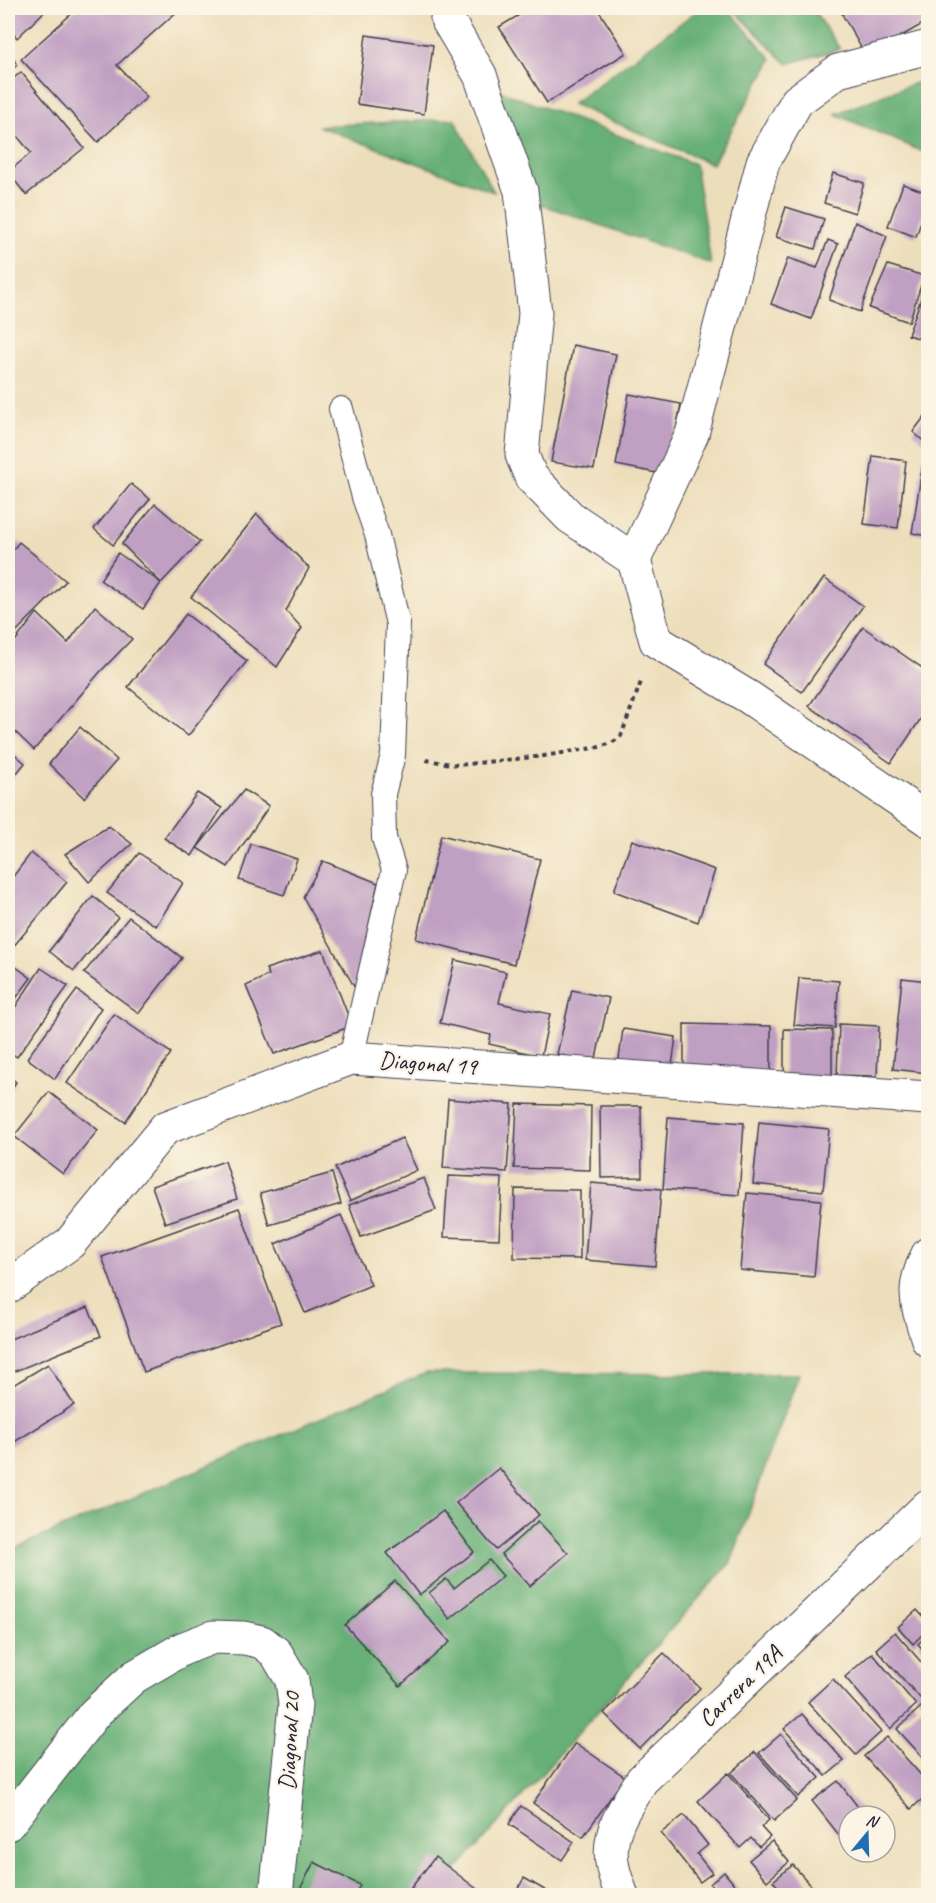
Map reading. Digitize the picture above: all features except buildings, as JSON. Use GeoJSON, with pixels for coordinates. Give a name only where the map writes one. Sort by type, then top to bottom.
{"type":"FeatureCollection","features":[{"type":"Feature","properties":{"kind":"street"},"geometry":{"type":"LineString","coordinates":[[443,11],[480,75],[521,191],[535,313],[522,455],[531,477],[570,517],[634,560]]}},
{"type":"Feature","properties":{"kind":"street"},"geometry":{"type":"LineString","coordinates":[[928,47],[838,70],[798,101],[763,162],[692,434],[634,560],[656,641],[750,698],[928,820]]}},
{"type":"Feature","properties":{"kind":"street","name":"Diagonal 19"},"geometry":{"type":"LineString","coordinates":[[8,1287],[70,1243],[165,1128],[351,1058],[928,1098]]}},
{"type":"Feature","properties":{"kind":"street"},"geometry":{"type":"LineString","coordinates":[[928,1254],[919,1272],[915,1291],[928,1340]]}},
{"type":"Feature","properties":{"kind":"street","name":"Carrera 19A"},"geometry":{"type":"LineString","coordinates":[[622,1896],[612,1868],[611,1838],[624,1808],[642,1780],[928,1506]]}},
{"type":"Feature","properties":{"kind":"street","name":"Diagonal 20"},"geometry":{"type":"LineString","coordinates":[[8,1824],[95,1713],[134,1677],[182,1649],[213,1637],[244,1638],[262,1642],[276,1653],[292,1680],[295,1706],[276,1896]]}},
{"type":"Feature","properties":{"kind":"lane"},"geometry":{"type":"LineString","coordinates":[[341,409],[364,497],[377,535],[398,624],[393,755],[383,794],[384,838],[394,870],[351,1058]]}},
{"type":"Feature","properties":{"kind":"path"},"geometry":{"type":"LineString","coordinates":[[393,755],[458,765],[544,756],[612,743],[621,736],[656,641]]}},
{"type":"Feature","properties":{"kind":"green space"},"geometry":{"type":"Polygon","coordinates":[[[701,8],[727,8],[772,59],[712,164],[572,104],[701,8]]]}},
{"type":"Feature","properties":{"kind":"green space"},"geometry":{"type":"Polygon","coordinates":[[[732,8],[812,8],[840,49],[787,64],[732,8]]]}},
{"type":"Feature","properties":{"kind":"green space"},"geometry":{"type":"Polygon","coordinates":[[[928,78],[928,154],[835,114],[928,78]]]}},
{"type":"Feature","properties":{"kind":"green space"},"geometry":{"type":"Polygon","coordinates":[[[481,84],[695,164],[711,264],[531,201],[481,84]]]}},
{"type":"Feature","properties":{"kind":"green space"},"geometry":{"type":"Polygon","coordinates":[[[454,119],[494,192],[318,126],[454,119]]]}},
{"type":"Feature","properties":{"kind":"green space"},"geometry":{"type":"Polygon","coordinates":[[[426,1373],[799,1374],[731,1562],[434,1895],[8,1895],[8,1551],[426,1373]]]}}]}
